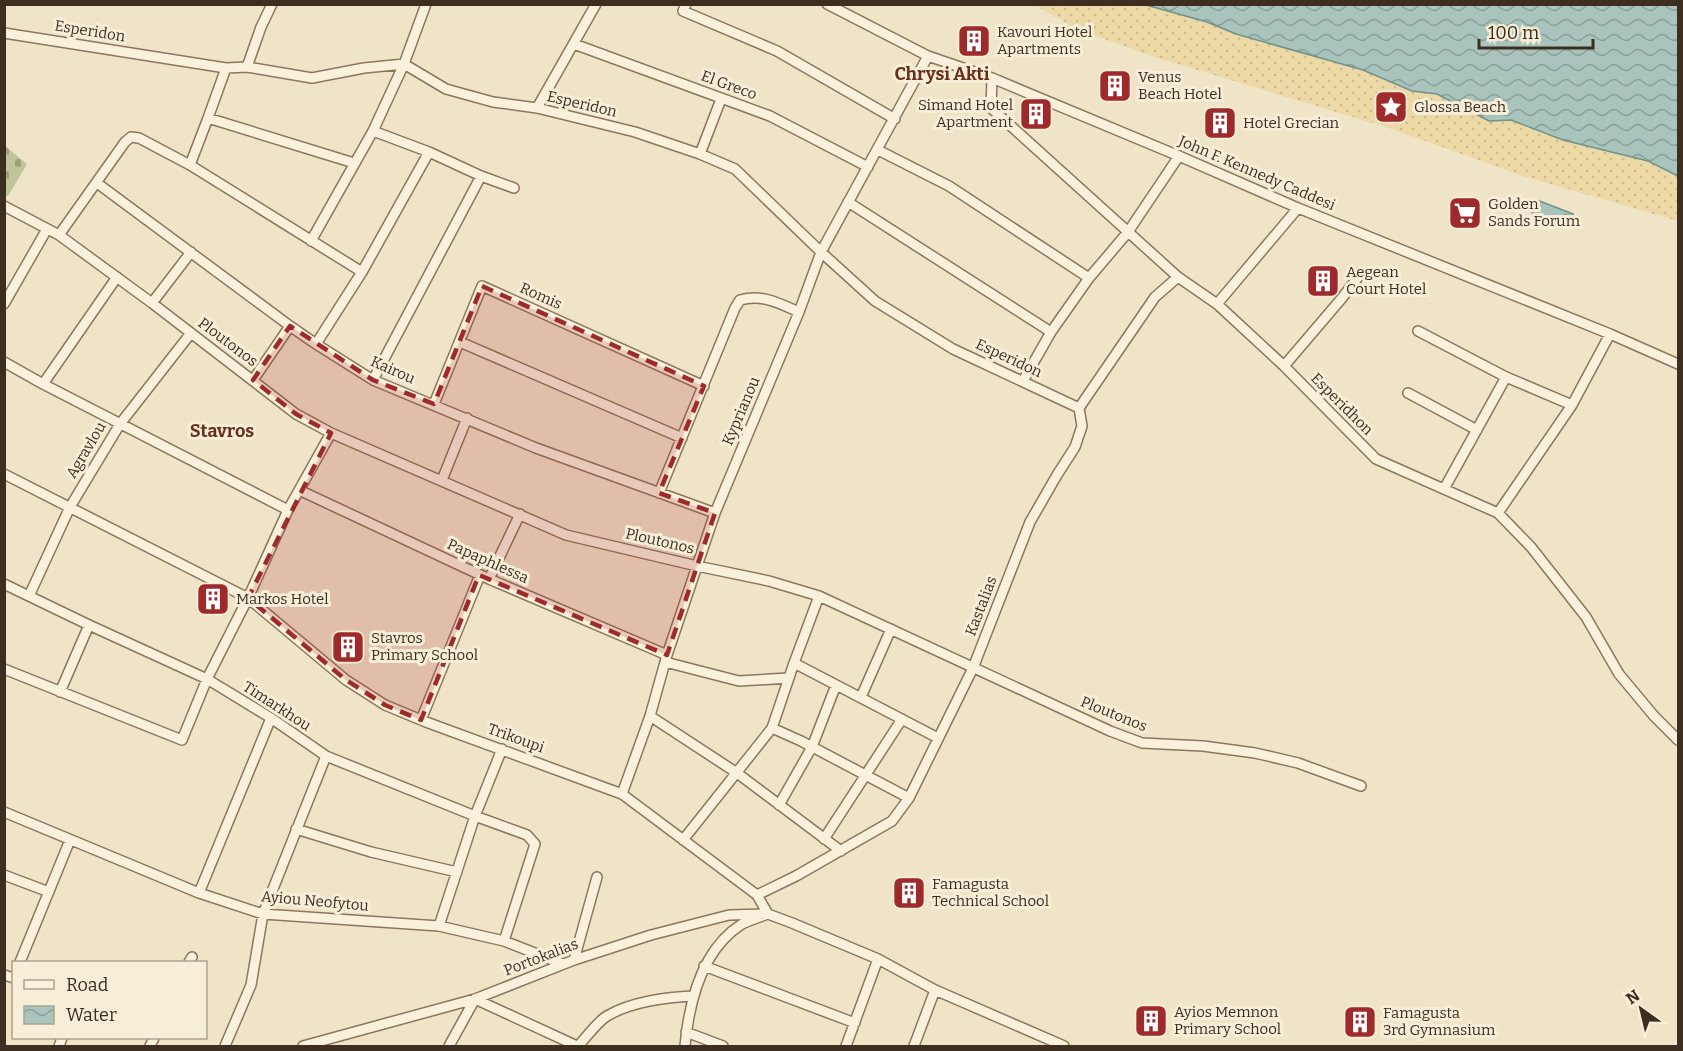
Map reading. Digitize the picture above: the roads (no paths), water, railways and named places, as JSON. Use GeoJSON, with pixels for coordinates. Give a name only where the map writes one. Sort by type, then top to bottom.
{"type":"FeatureCollection","features":[{"type":"Feature","properties":{"kind":"street"},"geometry":{"type":"LineString","coordinates":[[247,67],[272,4]]}},
{"type":"Feature","properties":{"kind":"street"},"geometry":{"type":"LineString","coordinates":[[311,241],[373,131],[404,64],[426,4]]}},
{"type":"Feature","properties":{"kind":"street"},"geometry":{"type":"LineString","coordinates":[[537,108],[596,4]]}},
{"type":"Feature","properties":{"kind":"street","name":"John F. Kennedy Caddesi"},"geometry":{"type":"LineString","coordinates":[[826,4],[928,56],[992,78],[1298,208],[1610,334],[1678,364]]}},
{"type":"Feature","properties":{"kind":"street"},"geometry":{"type":"LineString","coordinates":[[685,8],[777,51],[895,119]]}},
{"type":"Feature","properties":{"kind":"street","name":"Esperidon"},"geometry":{"type":"LineString","coordinates":[[4,33],[226,68],[247,67],[312,78],[364,68],[404,64],[446,89],[493,102],[537,108],[634,132],[700,154],[735,169],[875,301],[953,349],[1079,408]]}},
{"type":"Feature","properties":{"kind":"street","name":"El Greco"},"geometry":{"type":"LineString","coordinates":[[574,44],[770,116],[868,167]]}},
{"type":"Feature","properties":{"kind":"street","name":"Kyprianou"},"geometry":{"type":"LineString","coordinates":[[622,794],[650,716],[666,658],[715,513],[799,312],[821,252],[928,56]]}},
{"type":"Feature","properties":{"kind":"street"},"geometry":{"type":"LineString","coordinates":[[190,165],[226,68]]}},
{"type":"Feature","properties":{"kind":"street","name":"Esperidhon"},"geometry":{"type":"LineString","coordinates":[[992,78],[991,108],[1178,277],[1217,304],[1284,366],[1376,459],[1498,513],[1531,547],[1586,617],[1619,674],[1654,716],[1678,740]]}},
{"type":"Feature","properties":{"kind":"street"},"geometry":{"type":"LineString","coordinates":[[700,154],[721,99]]}},
{"type":"Feature","properties":{"kind":"street"},"geometry":{"type":"LineString","coordinates":[[208,118],[354,163]]}},
{"type":"Feature","properties":{"kind":"street"},"geometry":{"type":"LineString","coordinates":[[373,131],[514,188]]}},
{"type":"Feature","properties":{"kind":"street"},"geometry":{"type":"LineString","coordinates":[[59,234],[125,142],[131,137],[139,138],[190,165],[362,272]]}},
{"type":"Feature","properties":{"kind":"street"},"geometry":{"type":"LineString","coordinates":[[878,150],[949,186],[1089,278]]}},
{"type":"Feature","properties":{"kind":"street"},"geometry":{"type":"LineString","coordinates":[[316,344],[362,272],[429,152]]}},
{"type":"Feature","properties":{"kind":"street"},"geometry":{"type":"LineString","coordinates":[[1023,381],[1051,332],[1089,278],[1128,232],[1179,156]]}},
{"type":"Feature","properties":{"kind":"street"},"geometry":{"type":"LineString","coordinates":[[373,380],[481,176]]}},
{"type":"Feature","properties":{"kind":"street","name":"Kairou"},"geometry":{"type":"LineString","coordinates":[[97,183],[290,326],[373,380],[536,448],[715,513]]}},
{"type":"Feature","properties":{"kind":"street"},"geometry":{"type":"LineString","coordinates":[[848,202],[1051,332]]}},
{"type":"Feature","properties":{"kind":"street","name":"Ploutonos"},"geometry":{"type":"LineString","coordinates":[[4,206],[59,234],[296,414],[331,433],[566,535],[769,581],[819,596],[1142,743],[1203,746],[1255,753],[1298,763],[1361,786]]}},
{"type":"Feature","properties":{"kind":"street"},"geometry":{"type":"LineString","coordinates":[[1217,304],[1298,208]]}},
{"type":"Feature","properties":{"kind":"street"},"geometry":{"type":"LineString","coordinates":[[4,304],[47,229]]}},
{"type":"Feature","properties":{"kind":"street"},"geometry":{"type":"LineString","coordinates":[[152,303],[191,252]]}},
{"type":"Feature","properties":{"kind":"street"},"geometry":{"type":"LineString","coordinates":[[1284,366],[1359,276]]}},
{"type":"Feature","properties":{"kind":"street"},"geometry":{"type":"LineString","coordinates":[[43,384],[117,277]]}},
{"type":"Feature","properties":{"kind":"street"},"geometry":{"type":"LineString","coordinates":[[1079,408],[1155,297],[1178,277]]}},
{"type":"Feature","properties":{"kind":"street","name":"Romis"},"geometry":{"type":"LineString","coordinates":[[434,404],[482,286],[704,386]]}},
{"type":"Feature","properties":{"kind":"street"},"geometry":{"type":"LineString","coordinates":[[659,493],[740,300],[753,296],[772,300],[799,312]]}},
{"type":"Feature","properties":{"kind":"street"},"geometry":{"type":"LineString","coordinates":[[253,380],[290,326]]}},
{"type":"Feature","properties":{"kind":"street"},"geometry":{"type":"LineString","coordinates":[[1418,331],[1506,377],[1572,405]]}},
{"type":"Feature","properties":{"kind":"street","name":"Agravlou"},"geometry":{"type":"LineString","coordinates":[[28,596],[70,507],[120,424],[191,333]]}},
{"type":"Feature","properties":{"kind":"street"},"geometry":{"type":"LineString","coordinates":[[1498,513],[1572,405],[1610,334]]}},
{"type":"Feature","properties":{"kind":"street"},"geometry":{"type":"LineString","coordinates":[[460,342],[682,438]]}},
{"type":"Feature","properties":{"kind":"street"},"geometry":{"type":"LineString","coordinates":[[4,362],[288,510]]}},
{"type":"Feature","properties":{"kind":"street"},"geometry":{"type":"LineString","coordinates":[[1444,489],[1506,377]]}},
{"type":"Feature","properties":{"kind":"street"},"geometry":{"type":"LineString","coordinates":[[1408,393],[1477,430]]}},
{"type":"Feature","properties":{"kind":"street","name":"Kastalias"},"geometry":{"type":"LineString","coordinates":[[757,895],[892,821],[909,798],[974,668],[1030,522],[1075,447],[1082,426],[1079,408]]}},
{"type":"Feature","properties":{"kind":"street"},"geometry":{"type":"LineString","coordinates":[[442,480],[467,418]]}},
{"type":"Feature","properties":{"kind":"street"},"geometry":{"type":"LineString","coordinates":[[4,669],[182,740],[207,679],[248,598],[288,510],[331,433]]}},
{"type":"Feature","properties":{"kind":"street","name":"Trikoupi"},"geometry":{"type":"LineString","coordinates":[[4,474],[248,598],[346,680],[385,705],[622,794],[757,895],[768,914]]}},
{"type":"Feature","properties":{"kind":"street","name":"Papaphlessa"},"geometry":{"type":"LineString","coordinates":[[299,490],[489,579],[666,658],[739,681],[789,678]]}},
{"type":"Feature","properties":{"kind":"street"},"geometry":{"type":"LineString","coordinates":[[489,579],[520,514]]}},
{"type":"Feature","properties":{"kind":"street"},"geometry":{"type":"LineString","coordinates":[[421,720],[480,574]]}},
{"type":"Feature","properties":{"kind":"street","name":"Timarkhou"},"geometry":{"type":"LineString","coordinates":[[4,584],[207,679],[326,756],[526,835],[535,844],[504,941]]}},
{"type":"Feature","properties":{"kind":"street"},"geometry":{"type":"LineString","coordinates":[[683,840],[772,728],[819,596]]}},
{"type":"Feature","properties":{"kind":"street"},"geometry":{"type":"LineString","coordinates":[[60,692],[89,625]]}},
{"type":"Feature","properties":{"kind":"street"},"geometry":{"type":"LineString","coordinates":[[861,698],[891,629]]}},
{"type":"Feature","properties":{"kind":"street"},"geometry":{"type":"LineString","coordinates":[[794,663],[938,738]]}},
{"type":"Feature","properties":{"kind":"street"},"geometry":{"type":"LineString","coordinates":[[779,805],[812,747],[836,684]]}},
{"type":"Feature","properties":{"kind":"street"},"geometry":{"type":"LineString","coordinates":[[650,716],[737,773],[841,851]]}},
{"type":"Feature","properties":{"kind":"street"},"geometry":{"type":"LineString","coordinates":[[200,893],[270,718]]}},
{"type":"Feature","properties":{"kind":"street"},"geometry":{"type":"LineString","coordinates":[[824,839],[902,719]]}},
{"type":"Feature","properties":{"kind":"street"},"geometry":{"type":"LineString","coordinates":[[772,728],[909,798]]}},
{"type":"Feature","properties":{"kind":"street"},"geometry":{"type":"LineString","coordinates":[[439,926],[475,816],[502,749]]}},
{"type":"Feature","properties":{"kind":"street"},"geometry":{"type":"LineString","coordinates":[[225,1047],[251,985],[263,914],[326,756]]}},
{"type":"Feature","properties":{"kind":"street","name":"Ayiou Neofytou"},"geometry":{"type":"LineString","coordinates":[[4,812],[200,893],[263,914],[439,926],[504,941],[563,964]]}},
{"type":"Feature","properties":{"kind":"street"},"geometry":{"type":"LineString","coordinates":[[297,829],[370,852],[457,872]]}},
{"type":"Feature","properties":{"kind":"street"},"geometry":{"type":"LineString","coordinates":[[21,961],[70,840]]}},
{"type":"Feature","properties":{"kind":"street"},"geometry":{"type":"LineString","coordinates":[[4,875],[49,892]]}},
{"type":"Feature","properties":{"kind":"street"},"geometry":{"type":"LineString","coordinates":[[574,960],[597,877]]}},
{"type":"Feature","properties":{"kind":"street"},"geometry":{"type":"LineString","coordinates":[[685,1047],[693,996],[704,966],[724,938],[743,923],[768,914]]}},
{"type":"Feature","properties":{"kind":"street","name":"Portokalias"},"geometry":{"type":"LineString","coordinates":[[303,1047],[475,999],[574,960],[651,935],[729,915],[768,914],[878,959]]}},
{"type":"Feature","properties":{"kind":"street"},"geometry":{"type":"LineString","coordinates":[[846,1047],[878,959],[935,990],[1064,1047]]}},
{"type":"Feature","properties":{"kind":"street"},"geometry":{"type":"LineString","coordinates":[[704,966],[855,1023]]}},
{"type":"Feature","properties":{"kind":"street"},"geometry":{"type":"LineString","coordinates":[[914,1047],[935,990]]}},
{"type":"Feature","properties":{"kind":"street"},"geometry":{"type":"LineString","coordinates":[[449,1047],[475,999],[577,1047],[606,1017],[635,1005],[669,997],[693,996]]}},
{"type":"Feature","properties":{"kind":"street"},"geometry":{"type":"LineString","coordinates":[[686,1032],[723,1047]]}},
{"type":"Feature","properties":{"kind":"street"},"geometry":{"type":"LineString","coordinates":[[1037,1047],[1041,1036]]}},
{"type":"Feature","properties":{"kind":"water"},"geometry":{"type":"Polygon","coordinates":[[[1146,5],[1678,5],[1678,176],[1648,161],[1563,140],[1511,120],[1489,121],[1437,94],[1412,91],[1363,70],[1236,34],[1207,22],[1146,5]]]}},
{"type":"Feature","properties":{"kind":"water"},"geometry":{"type":"Polygon","coordinates":[[[1537,200],[1573,214],[1567,228],[1532,214],[1537,200]]]}},
{"type":"Feature","properties":{"kind":"place","name":"Kavouri Hotel Apartments"},"geometry":{"type":"Point","coordinates":[974,41]}},
{"type":"Feature","properties":{"kind":"place","name":"Venus Beach Hotel"},"geometry":{"type":"Point","coordinates":[1115,86]}},
{"type":"Feature","properties":{"kind":"place","name":"Glossa Beach"},"geometry":{"type":"Point","coordinates":[1391,107]}},
{"type":"Feature","properties":{"kind":"place","name":"Simand Hotel Apartment"},"geometry":{"type":"Point","coordinates":[1036,114]}},
{"type":"Feature","properties":{"kind":"place","name":"Hotel Grecian"},"geometry":{"type":"Point","coordinates":[1220,123]}},
{"type":"Feature","properties":{"kind":"place","name":"Golden Sands Forum"},"geometry":{"type":"Point","coordinates":[1465,213]}},
{"type":"Feature","properties":{"kind":"place","name":"Aegean Court Hotel"},"geometry":{"type":"Point","coordinates":[1323,281]}},
{"type":"Feature","properties":{"kind":"place","name":"Markos Hotel"},"geometry":{"type":"Point","coordinates":[213,599]}},
{"type":"Feature","properties":{"kind":"place","name":"Stavros Primary School"},"geometry":{"type":"Point","coordinates":[348,647]}},
{"type":"Feature","properties":{"kind":"place","name":"Famagusta Technical School"},"geometry":{"type":"Point","coordinates":[909,893]}},
{"type":"Feature","properties":{"kind":"place","name":"Ayios Memnon Primary School"},"geometry":{"type":"Point","coordinates":[1151,1021]}},
{"type":"Feature","properties":{"kind":"place","name":"Famagusta 3rd Gymnasium"},"geometry":{"type":"Point","coordinates":[1360,1022]}},
{"type":"Feature","properties":{"kind":"district","name":"Chrysi Akti"},"geometry":{"type":"Point","coordinates":[942,74]}},
{"type":"Feature","properties":{"kind":"district","name":"Stavros"},"geometry":{"type":"Point","coordinates":[222,431]}}]}
